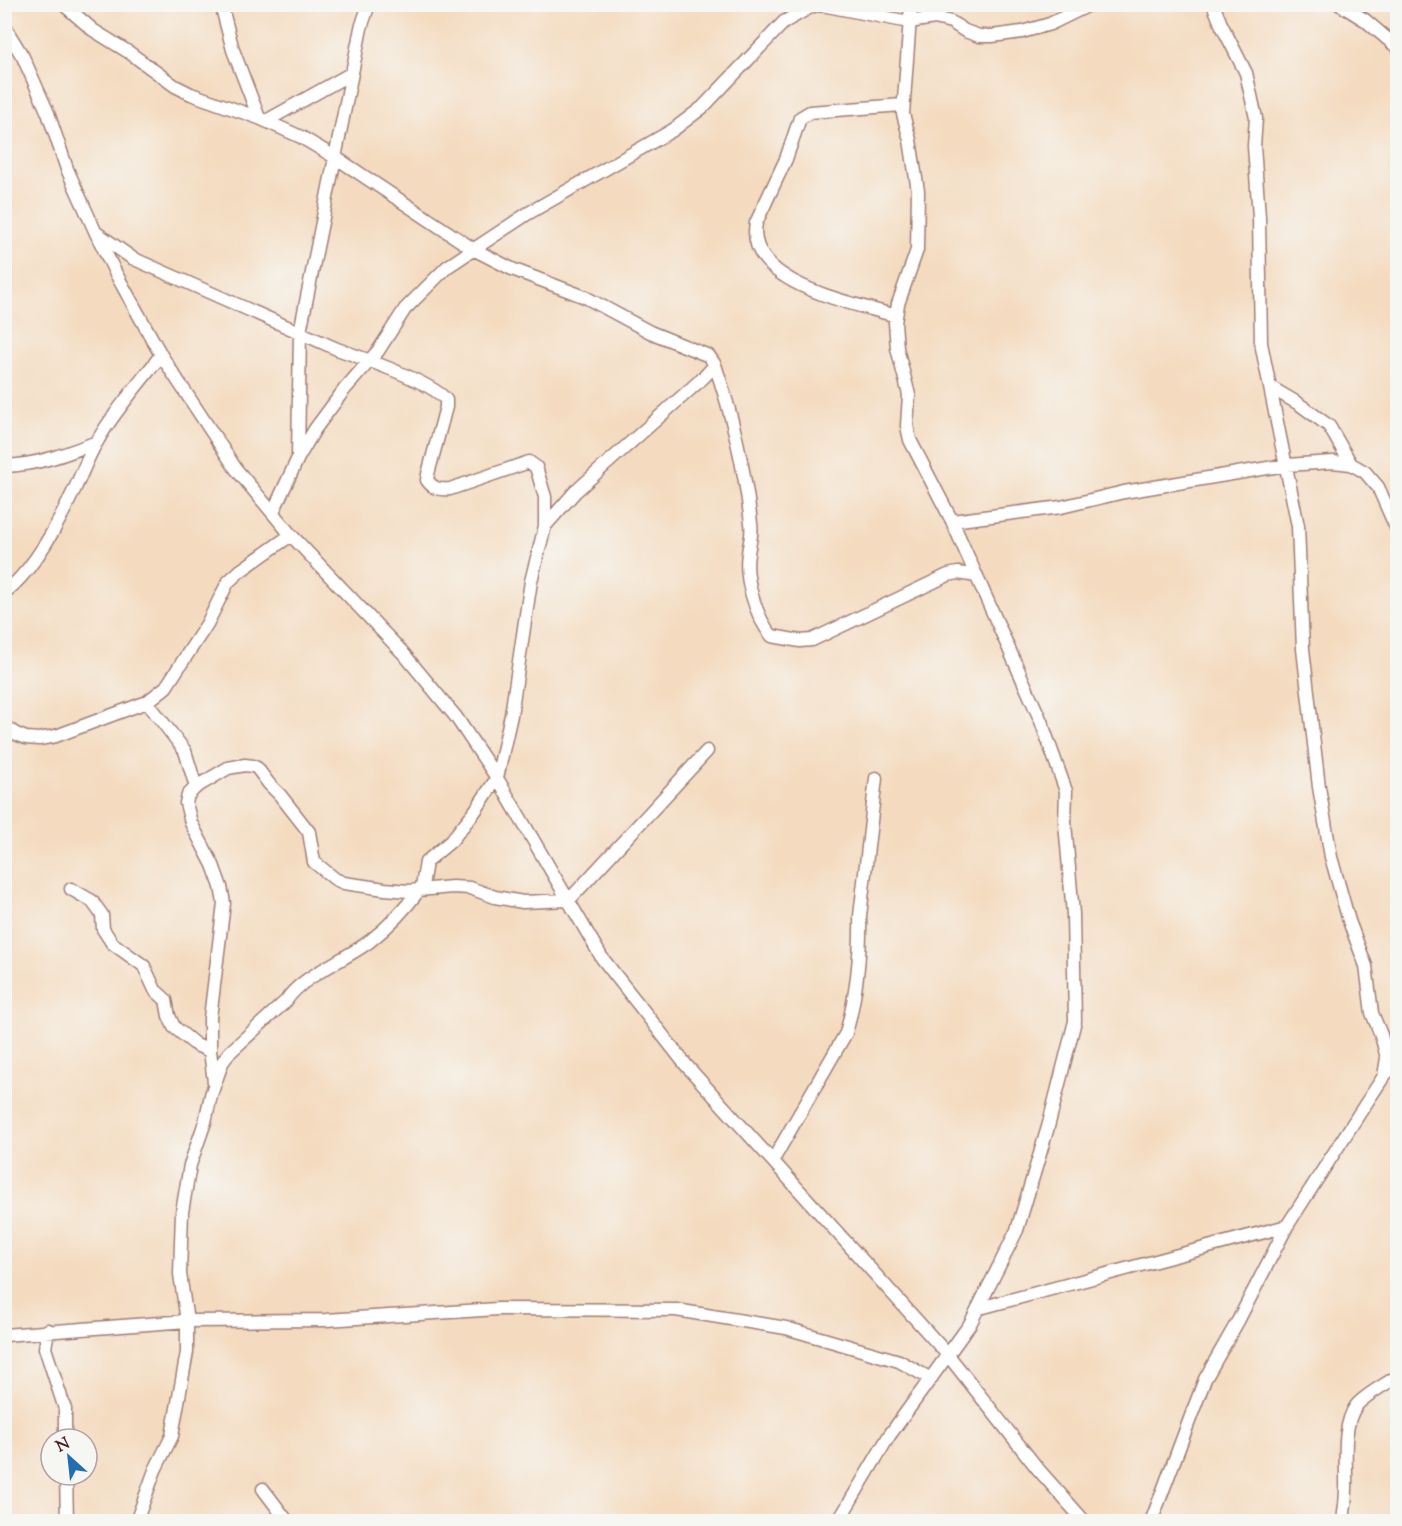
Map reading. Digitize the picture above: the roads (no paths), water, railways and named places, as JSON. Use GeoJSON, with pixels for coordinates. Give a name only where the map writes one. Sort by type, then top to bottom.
{"type":"FeatureCollection","features":[{"type":"Feature","properties":{"kind":"street"},"geometry":{"type":"LineString","coordinates":[[63,4],[93,30],[130,53],[175,86],[191,94],[262,119],[301,137],[473,249],[512,269],[585,297],[650,332],[709,356],[715,365],[727,399],[742,466],[753,538],[748,552],[749,584],[762,622],[772,636],[812,640],[948,575],[958,573],[976,576]]}},
{"type":"Feature","properties":{"kind":"street"},"geometry":{"type":"LineString","coordinates":[[221,4],[233,50],[262,119]]}},
{"type":"Feature","properties":{"kind":"street"},"geometry":{"type":"LineString","coordinates":[[298,458],[300,332],[361,28],[369,4]]}},
{"type":"Feature","properties":{"kind":"street"},"geometry":{"type":"LineString","coordinates":[[838,1521],[889,1436],[980,1308],[1017,1230],[1048,1127],[1076,1021],[1073,914],[1065,823],[1066,791],[1041,721],[952,521],[910,440],[907,426],[909,395],[897,348],[895,323],[917,250],[918,191],[910,140],[903,114],[910,4]]}},
{"type":"Feature","properties":{"kind":"street"},"geometry":{"type":"LineString","coordinates":[[273,512],[298,458],[315,429],[378,351],[405,309],[447,267],[537,208],[673,130],[703,107],[784,22],[816,5],[909,22],[935,18],[951,22],[979,36],[992,36],[1022,32],[1050,24],[1091,4]]}},
{"type":"Feature","properties":{"kind":"street"},"geometry":{"type":"LineString","coordinates":[[1150,1521],[1205,1379],[1287,1226],[1392,1068],[1387,1058],[1382,1035],[1372,1013],[1366,966],[1346,912],[1330,857],[1303,649],[1298,526],[1261,344],[1259,218],[1254,146],[1256,118],[1246,73],[1213,4]]}},
{"type":"Feature","properties":{"kind":"street"},"geometry":{"type":"LineString","coordinates":[[1338,4],[1365,20],[1398,48]]}},
{"type":"Feature","properties":{"kind":"street"},"geometry":{"type":"LineString","coordinates":[[1358,4],[1365,20]]}},
{"type":"Feature","properties":{"kind":"street"},"geometry":{"type":"LineString","coordinates":[[4,26],[23,57],[48,113],[67,169],[95,231],[161,355],[236,470],[291,535],[403,653],[456,717],[497,778],[602,958],[686,1065],[948,1356],[1038,1469],[1085,1521]]}},
{"type":"Feature","properties":{"kind":"street"},"geometry":{"type":"LineString","coordinates":[[262,119],[352,73]]}},
{"type":"Feature","properties":{"kind":"street"},"geometry":{"type":"LineString","coordinates":[[896,316],[811,290],[783,277],[765,257],[754,234],[756,223],[786,159],[800,118],[810,112],[903,105]]}},
{"type":"Feature","properties":{"kind":"street"},"geometry":{"type":"LineString","coordinates":[[95,231],[132,258],[337,349],[370,360],[435,389],[446,400],[446,407],[428,474],[427,480],[430,485],[442,490],[450,489],[529,462],[536,467],[545,497],[545,526],[531,581],[511,715],[497,778],[451,841],[426,862],[422,886],[386,927],[370,942],[338,960],[294,991],[229,1053],[214,1083],[205,1122],[190,1166],[182,1212],[180,1274],[187,1321],[187,1352],[172,1436],[155,1470],[136,1521]]}},
{"type":"Feature","properties":{"kind":"street"},"geometry":{"type":"LineString","coordinates":[[4,593],[20,579],[47,540],[97,442],[112,418],[161,355]]}},
{"type":"Feature","properties":{"kind":"street"},"geometry":{"type":"LineString","coordinates":[[545,526],[575,492],[715,365]]}},
{"type":"Feature","properties":{"kind":"street"},"geometry":{"type":"LineString","coordinates":[[1270,387],[1299,404],[1329,426],[1351,464]]}},
{"type":"Feature","properties":{"kind":"street"},"geometry":{"type":"LineString","coordinates":[[4,466],[45,461],[97,442]]}},
{"type":"Feature","properties":{"kind":"street"},"geometry":{"type":"LineString","coordinates":[[952,521],[1061,507],[1124,492],[1286,465],[1333,462],[1351,464],[1365,472],[1378,487],[1398,531]]}},
{"type":"Feature","properties":{"kind":"street"},"geometry":{"type":"LineString","coordinates":[[4,726],[26,738],[39,739],[56,736],[147,702],[166,687],[207,624],[228,582],[291,535]]}},
{"type":"Feature","properties":{"kind":"street"},"geometry":{"type":"LineString","coordinates":[[147,702],[185,751],[196,787]]}},
{"type":"Feature","properties":{"kind":"street"},"geometry":{"type":"LineString","coordinates":[[214,1083],[210,1051],[210,1018],[224,903],[213,865],[191,823],[187,809],[188,795],[196,787],[228,768],[253,766],[306,827],[312,846],[312,859],[318,867],[344,883],[385,890],[470,888],[495,897],[523,902],[569,900],[706,751]]}},
{"type":"Feature","properties":{"kind":"street"},"geometry":{"type":"LineString","coordinates":[[772,1160],[846,1032],[850,1019],[861,939],[860,916],[876,778]]}},
{"type":"Feature","properties":{"kind":"street"},"geometry":{"type":"LineString","coordinates":[[71,889],[92,901],[102,915],[103,929],[112,942],[144,966],[155,990],[166,1000],[174,1027],[196,1045],[210,1051]]}},
{"type":"Feature","properties":{"kind":"street"},"geometry":{"type":"LineString","coordinates":[[980,1308],[1287,1226]]}},
{"type":"Feature","properties":{"kind":"street"},"geometry":{"type":"LineString","coordinates":[[4,1335],[187,1321],[326,1320],[498,1309],[676,1311],[786,1328],[899,1361],[931,1379]]}},
{"type":"Feature","properties":{"kind":"street"},"geometry":{"type":"LineString","coordinates":[[48,1330],[45,1348],[65,1409],[65,1427]]}},
{"type":"Feature","properties":{"kind":"street"},"geometry":{"type":"LineString","coordinates":[[1343,1521],[1346,1490],[1346,1442],[1352,1417],[1356,1407],[1362,1401],[1398,1376]]}},
{"type":"Feature","properties":{"kind":"street"},"geometry":{"type":"LineString","coordinates":[[66,1487],[67,1521]]}},
{"type":"Feature","properties":{"kind":"street"},"geometry":{"type":"LineString","coordinates":[[263,1489],[288,1521]]}}]}
